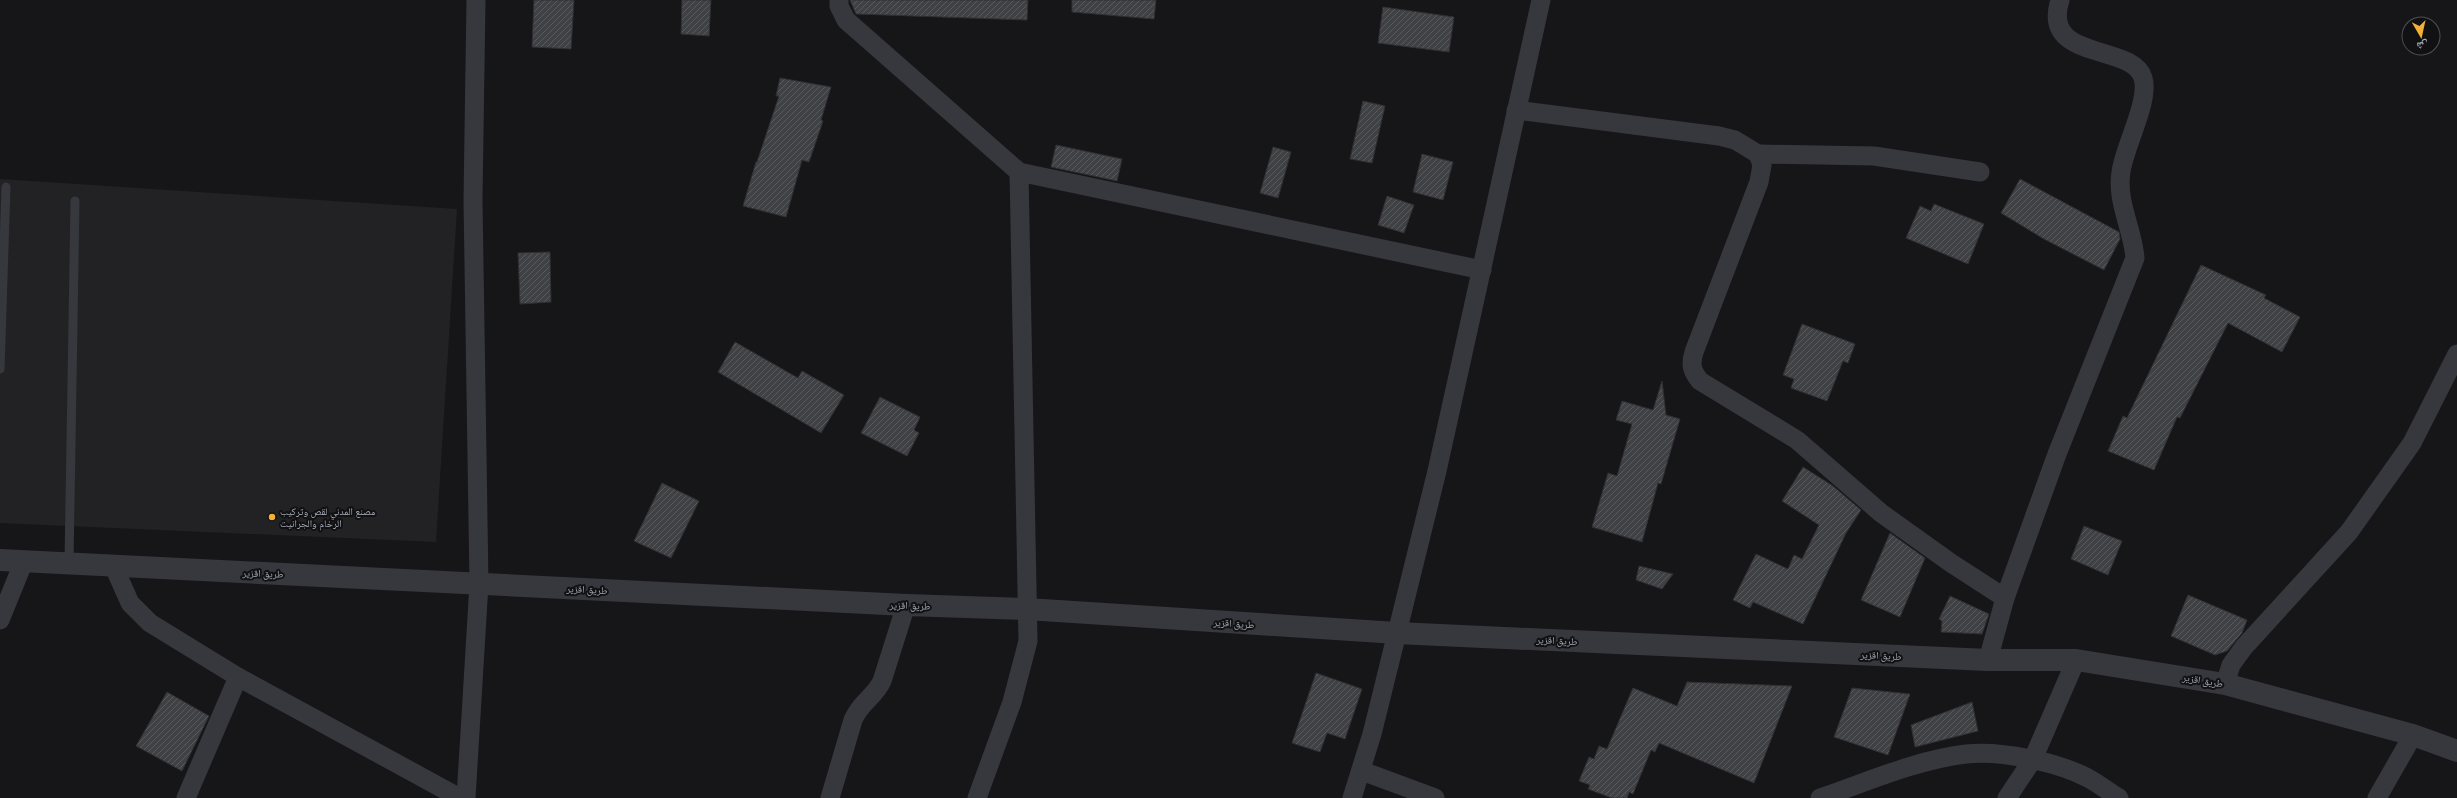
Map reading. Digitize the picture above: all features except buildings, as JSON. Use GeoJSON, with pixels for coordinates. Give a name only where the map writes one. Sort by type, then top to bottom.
{"type":"FeatureCollection","features":[{"type":"Feature","properties":{"kind":"street"},"geometry":{"type":"LineString","coordinates":[[466,798],[479,584],[473,200],[476,0]]}},
{"type":"Feature","properties":{"kind":"street"},"geometry":{"type":"LineString","coordinates":[[839,0],[839,6],[846,20],[1020,172],[1482,270]]}},
{"type":"Feature","properties":{"kind":"street"},"geometry":{"type":"LineString","coordinates":[[1352,798],[1362,771],[1437,471],[1541,0]]}},
{"type":"Feature","properties":{"kind":"street"},"geometry":{"type":"LineString","coordinates":[[1988,660],[2005,598],[2057,454],[2135,258],[2134,244],[2130,233],[2120,186],[2120,172],[2141,102],[2143,78],[2138,70],[2127,63],[2073,42],[2061,34],[2056,20],[2060,0]]}},
{"type":"Feature","properties":{"kind":"street"},"geometry":{"type":"LineString","coordinates":[[1516,110],[1719,136],[1734,140],[1758,154],[1874,156],[1980,172]]}},
{"type":"Feature","properties":{"kind":"street"},"geometry":{"type":"LineString","coordinates":[[1758,154],[1762,165],[1759,182],[1694,352],[1691,364],[1694,374],[1700,381],[1796,440],[1880,513],[1951,564],[2005,598]]}},
{"type":"Feature","properties":{"kind":"street"},"geometry":{"type":"LineString","coordinates":[[977,798],[1018,686],[1028,641],[1020,172]]}},
{"type":"Feature","properties":{"kind":"street"},"geometry":{"type":"LineString","coordinates":[[2225,684],[2231,665],[2244,647],[2349,532],[2412,443],[2457,354]]}},
{"type":"Feature","properties":{"kind":"street","name":"طريق اقزير"},"geometry":{"type":"LineString","coordinates":[[0,560],[69,563],[114,567],[906,605],[1027,609],[1397,634],[1988,660],[2076,660],[2225,684],[2413,735],[2457,751]]}},
{"type":"Feature","properties":{"kind":"street"},"geometry":{"type":"LineString","coordinates":[[0,620],[24,561]]}},
{"type":"Feature","properties":{"kind":"street"},"geometry":{"type":"LineString","coordinates":[[114,567],[130,603],[150,623],[238,677],[460,798]]}},
{"type":"Feature","properties":{"kind":"street"},"geometry":{"type":"LineString","coordinates":[[830,798],[853,720],[858,708],[880,686],[906,605]]}},
{"type":"Feature","properties":{"kind":"street"},"geometry":{"type":"LineString","coordinates":[[2007,798],[2033,759],[2076,660]]}},
{"type":"Feature","properties":{"kind":"street"},"geometry":{"type":"LineString","coordinates":[[186,798],[238,677]]}},
{"type":"Feature","properties":{"kind":"street"},"geometry":{"type":"LineString","coordinates":[[2378,798],[2413,735]]}},
{"type":"Feature","properties":{"kind":"street"},"geometry":{"type":"LineString","coordinates":[[1820,798],[1910,767],[1966,754],[2011,755],[2033,759],[2087,778],[2119,798]]}},
{"type":"Feature","properties":{"kind":"street"},"geometry":{"type":"LineString","coordinates":[[1362,771],[1435,798]]}},
{"type":"Feature","properties":{"kind":"lane"},"geometry":{"type":"LineString","coordinates":[[0,369],[6,187]]}},
{"type":"Feature","properties":{"kind":"lane"},"geometry":{"type":"LineString","coordinates":[[69,563],[75,201]]}},
{"type":"Feature","properties":{"kind":"shaded area"},"geometry":{"type":"Polygon","coordinates":[[[0,179],[457,209],[436,542],[0,523],[0,179]]]}},
{"type":"Feature","properties":{"kind":"place","name":"مصنع المدني لقص وتركيب الرخام والجرانيت"},"geometry":{"type":"Point","coordinates":[272,517]}}]}
